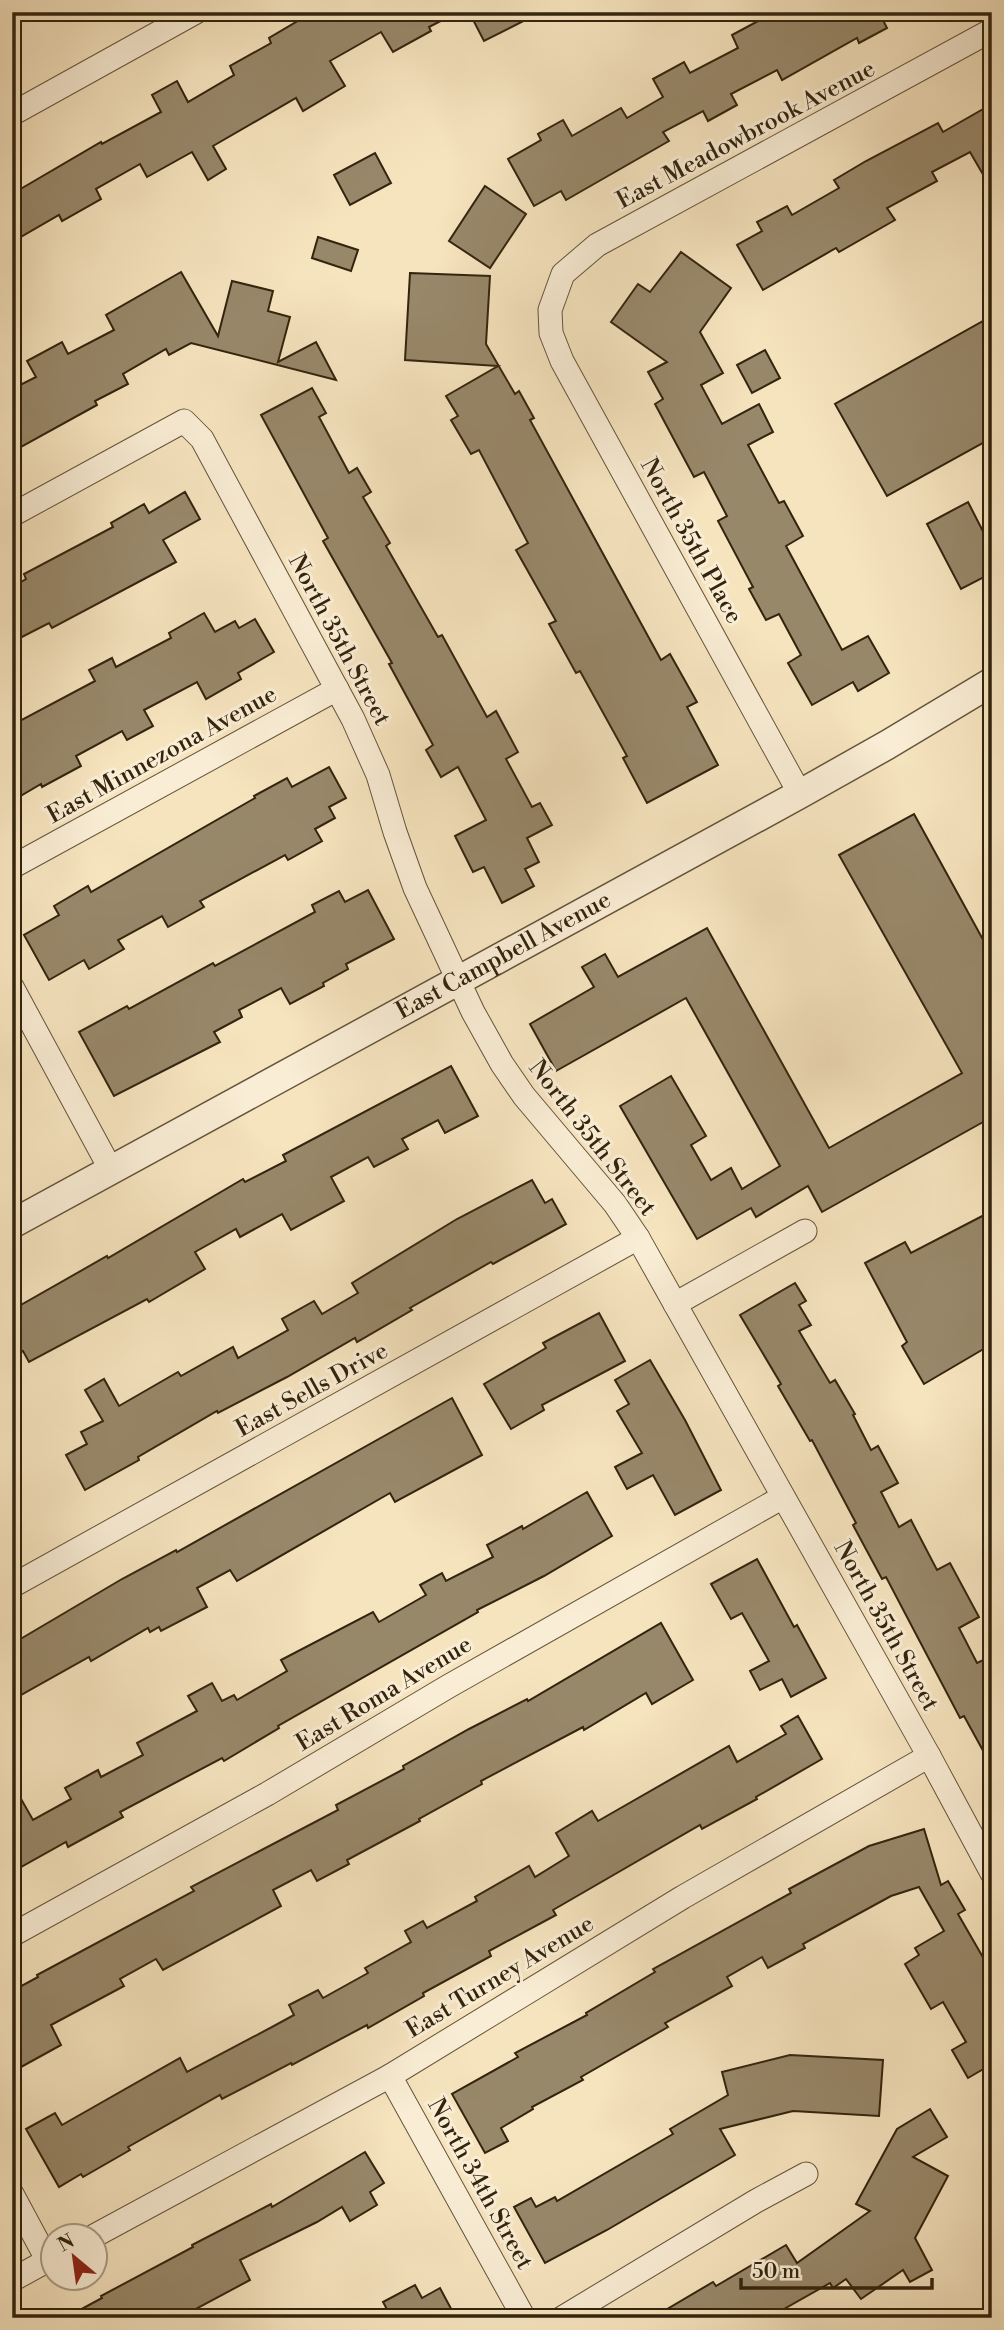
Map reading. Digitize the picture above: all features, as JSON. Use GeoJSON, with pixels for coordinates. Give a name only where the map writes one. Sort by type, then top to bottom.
{"type":"FeatureCollection","features":[{"type":"Feature","properties":{"kind":"street"},"geometry":{"type":"LineString","coordinates":[[12,114],[196,12]]}},
{"type":"Feature","properties":{"kind":"street","name":"East Meadowbrook Avenue"},"geometry":{"type":"LineString","coordinates":[[550,310],[563,274],[597,245],[992,30]]}},
{"type":"Feature","properties":{"kind":"street","name":"North 35th Place"},"geometry":{"type":"LineString","coordinates":[[550,310],[551,333],[562,361],[800,794]]}},
{"type":"Feature","properties":{"kind":"street","name":"North 35th Street"},"geometry":{"type":"LineString","coordinates":[[12,515],[184,421],[202,439],[337,689],[378,775],[415,888],[458,981],[502,1064],[524,1096],[615,1204],[638,1238],[992,1873]]}},
{"type":"Feature","properties":{"kind":"street","name":"East Campbell Avenue"},"geometry":{"type":"LineString","coordinates":[[12,1224],[800,794],[897,740],[992,682]]}},
{"type":"Feature","properties":{"kind":"street","name":"East Minnezona Avenue"},"geometry":{"type":"LineString","coordinates":[[12,867],[337,689]]}},
{"type":"Feature","properties":{"kind":"street"},"geometry":{"type":"LineString","coordinates":[[12,987],[111,1170]]}},
{"type":"Feature","properties":{"kind":"street"},"geometry":{"type":"LineString","coordinates":[[675,1304],[805,1231]]}},
{"type":"Feature","properties":{"kind":"street","name":"East Sells Drive"},"geometry":{"type":"LineString","coordinates":[[12,1586],[638,1238]]}},
{"type":"Feature","properties":{"kind":"street","name":"East Roma Avenue"},"geometry":{"type":"LineString","coordinates":[[12,1935],[267,1794],[449,1686],[783,1497]]}},
{"type":"Feature","properties":{"kind":"street","name":"East Turney Avenue"},"geometry":{"type":"LineString","coordinates":[[108,2228],[390,2076],[683,1897],[929,1756]]}},
{"type":"Feature","properties":{"kind":"street","name":"North 34th Street"},"geometry":{"type":"LineString","coordinates":[[390,2076],[524,2318]]}},
{"type":"Feature","properties":{"kind":"street"},"geometry":{"type":"LineString","coordinates":[[562,2318],[806,2174]]}},
{"type":"Feature","properties":{"kind":"street"},"geometry":{"type":"LineString","coordinates":[[12,2194],[38,2239]]}},
{"type":"Feature","properties":{"kind":"street"},"geometry":{"type":"LineString","coordinates":[[12,2280],[38,2266]]}},
{"type":"Feature","properties":{"kind":"building"},"geometry":{"type":"Polygon","coordinates":[[[313,12],[458,12],[429,27],[431,31],[393,52],[381,32],[330,61],[345,86],[303,111],[296,98],[213,146],[226,169],[208,180],[192,152],[147,177],[140,164],[96,189],[101,199],[62,221],[59,215],[12,242],[12,194],[101,142],[102,144],[161,112],[152,95],[177,81],[188,102],[234,75],[230,66],[271,43],[269,38],[313,12]]]}},
{"type":"Feature","properties":{"kind":"building"},"geometry":{"type":"Polygon","coordinates":[[[469,12],[541,12],[484,41],[469,12]]]}},
{"type":"Feature","properties":{"kind":"building"},"geometry":{"type":"Polygon","coordinates":[[[756,12],[879,12],[887,28],[859,43],[857,38],[782,80],[777,70],[731,94],[737,105],[708,121],[703,111],[663,132],[669,141],[566,200],[561,191],[534,206],[508,159],[541,140],[538,134],[563,120],[572,136],[621,108],[627,118],[663,97],[653,79],[684,62],[690,73],[738,48],[732,35],[760,20],[756,12]]]}},
{"type":"Feature","properties":{"kind":"building"},"geometry":{"type":"Polygon","coordinates":[[[992,104],[992,190],[970,152],[932,172],[937,181],[887,208],[895,220],[839,252],[836,248],[763,290],[737,245],[762,231],[757,222],[787,206],[792,215],[839,188],[834,180],[866,161],[938,123],[943,132],[992,104]]]}},
{"type":"Feature","properties":{"kind":"building"},"geometry":{"type":"Polygon","coordinates":[[[375,153],[391,183],[350,205],[334,175],[375,153]]]}},
{"type":"Feature","properties":{"kind":"building"},"geometry":{"type":"Polygon","coordinates":[[[485,186],[526,214],[490,268],[449,241],[485,186]]]}},
{"type":"Feature","properties":{"kind":"building"},"geometry":{"type":"Polygon","coordinates":[[[318,237],[358,250],[351,271],[312,258],[318,237]]]}},
{"type":"Feature","properties":{"kind":"building"},"geometry":{"type":"Polygon","coordinates":[[[681,252],[731,288],[700,332],[723,373],[701,385],[722,424],[759,404],[773,432],[748,445],[779,503],[784,501],[803,536],[786,546],[842,650],[868,636],[889,673],[858,691],[853,682],[812,705],[788,663],[801,655],[779,614],[766,620],[749,589],[753,587],[718,521],[727,516],[704,472],[694,477],[655,404],[663,399],[648,372],[667,362],[611,322],[638,284],[650,292],[681,252]]]}},
{"type":"Feature","properties":{"kind":"building"},"geometry":{"type":"Polygon","coordinates":[[[181,272],[218,336],[232,281],[273,291],[268,311],[290,317],[278,362],[316,342],[336,380],[191,343],[169,355],[166,349],[123,374],[128,384],[95,401],[97,405],[21,447],[18,442],[12,445],[12,389],[36,377],[27,361],[62,342],[68,354],[114,330],[106,315],[181,272]]]}},
{"type":"Feature","properties":{"kind":"building"},"geometry":{"type":"Polygon","coordinates":[[[410,273],[490,276],[486,344],[515,394],[519,391],[534,418],[530,420],[661,660],[670,654],[697,702],[687,707],[718,765],[647,803],[623,758],[627,756],[580,671],[576,673],[549,624],[556,621],[516,550],[528,543],[479,450],[471,454],[451,420],[458,416],[446,396],[498,366],[405,360],[410,273]]]}},
{"type":"Feature","properties":{"kind":"building"},"geometry":{"type":"Polygon","coordinates":[[[992,316],[992,438],[887,496],[835,404],[992,316]]]}},
{"type":"Feature","properties":{"kind":"building"},"geometry":{"type":"Polygon","coordinates":[[[765,350],[780,378],[752,393],[737,365],[765,350]]]}},
{"type":"Feature","properties":{"kind":"building"},"geometry":{"type":"Polygon","coordinates":[[[312,388],[326,413],[319,417],[349,473],[357,468],[371,492],[363,497],[390,543],[386,546],[438,637],[442,635],[487,717],[496,711],[518,752],[506,759],[532,807],[540,803],[552,825],[527,838],[539,862],[525,869],[534,886],[502,903],[484,867],[473,872],[455,836],[486,820],[458,767],[441,777],[426,750],[433,745],[389,664],[392,663],[323,541],[328,538],[261,415],[312,388]]]}},
{"type":"Feature","properties":{"kind":"building"},"geometry":{"type":"Polygon","coordinates":[[[185,492],[200,519],[163,540],[176,562],[52,628],[49,623],[12,642],[12,587],[26,579],[24,574],[113,527],[111,523],[144,504],[149,513],[185,492]]]}},
{"type":"Feature","properties":{"kind":"building"},"geometry":{"type":"Polygon","coordinates":[[[968,502],[992,549],[992,573],[961,589],[927,524],[968,502]]]}},
{"type":"Feature","properties":{"kind":"building"},"geometry":{"type":"Polygon","coordinates":[[[204,613],[215,632],[235,621],[239,628],[255,619],[274,652],[238,673],[241,679],[206,699],[197,682],[144,710],[153,726],[127,740],[122,731],[76,756],[81,766],[12,801],[12,725],[95,681],[89,670],[112,658],[116,667],[171,638],[169,633],[204,613]]]}},
{"type":"Feature","properties":{"kind":"building"},"geometry":{"type":"Polygon","coordinates":[[[329,767],[346,798],[329,807],[335,818],[315,829],[322,841],[288,860],[285,855],[200,901],[204,907],[168,927],[162,916],[118,940],[124,949],[89,969],[84,960],[49,980],[24,935],[59,915],[54,906],[88,886],[91,892],[287,778],[292,787],[329,767]]]}},
{"type":"Feature","properties":{"kind":"building"},"geometry":{"type":"Polygon","coordinates":[[[914,814],[992,956],[992,1117],[822,1212],[808,1186],[756,1217],[751,1208],[697,1239],[620,1106],[671,1076],[706,1136],[691,1145],[711,1180],[731,1168],[742,1189],[780,1166],[686,998],[556,1071],[530,1024],[594,987],[582,967],[605,954],[618,977],[707,928],[829,1148],[962,1073],[839,855],[914,814]]]}},
{"type":"Feature","properties":{"kind":"building"},"geometry":{"type":"Polygon","coordinates":[[[368,890],[394,939],[346,964],[348,969],[323,983],[324,986],[290,1004],[281,988],[239,1010],[242,1017],[214,1032],[220,1042],[114,1096],[79,1032],[127,1006],[129,1009],[213,963],[215,966],[315,912],[312,905],[339,891],[345,902],[368,890]]]}},
{"type":"Feature","properties":{"kind":"building"},"geometry":{"type":"Polygon","coordinates":[[[451,1066],[478,1116],[445,1133],[438,1120],[402,1139],[408,1149],[374,1167],[368,1157],[331,1177],[344,1201],[291,1230],[282,1214],[240,1237],[236,1229],[195,1252],[205,1269],[149,1302],[147,1299],[29,1362],[23,1351],[12,1357],[12,1310],[107,1256],[108,1258],[243,1179],[245,1182],[286,1161],[283,1155],[451,1066]]]}},
{"type":"Feature","properties":{"kind":"building"},"geometry":{"type":"Polygon","coordinates":[[[532,1180],[545,1203],[552,1199],[566,1224],[493,1264],[491,1262],[357,1342],[355,1338],[287,1377],[218,1413],[217,1411],[85,1490],[66,1455],[87,1444],[81,1432],[103,1421],[85,1390],[104,1379],[119,1406],[178,1372],[181,1376],[233,1347],[238,1358],[288,1330],[282,1319],[314,1301],[322,1314],[358,1293],[352,1283],[457,1219],[532,1180]]]}},
{"type":"Feature","properties":{"kind":"building"},"geometry":{"type":"Polygon","coordinates":[[[992,1211],[992,1344],[924,1384],[902,1346],[907,1342],[865,1263],[905,1242],[911,1253],[992,1211]]]}},
{"type":"Feature","properties":{"kind":"building"},"geometry":{"type":"Polygon","coordinates":[[[795,1283],[806,1301],[799,1305],[811,1325],[799,1331],[830,1383],[835,1380],[855,1414],[853,1415],[871,1450],[878,1446],[898,1483],[881,1492],[899,1527],[911,1520],[937,1570],[950,1563],[979,1617],[959,1628],[977,1663],[992,1656],[992,1767],[964,1716],[960,1718],[886,1577],[882,1579],[812,1440],[810,1441],[778,1386],[781,1384],[740,1315],[795,1283]]]}},
{"type":"Feature","properties":{"kind":"building"},"geometry":{"type":"Polygon","coordinates":[[[599,1313],[625,1361],[542,1405],[544,1410],[511,1429],[484,1384],[546,1348],[543,1343],[599,1313]]]}},
{"type":"Feature","properties":{"kind":"building"},"geometry":{"type":"Polygon","coordinates":[[[650,1360],[721,1490],[675,1515],[653,1475],[627,1489],[615,1467],[642,1453],[617,1411],[629,1404],[615,1380],[650,1360]]]}},
{"type":"Feature","properties":{"kind":"building"},"geometry":{"type":"Polygon","coordinates":[[[452,1398],[482,1455],[395,1502],[390,1493],[237,1581],[230,1570],[197,1588],[207,1607],[161,1631],[159,1627],[150,1632],[148,1628],[91,1661],[89,1657],[12,1700],[12,1644],[122,1579],[176,1550],[177,1552],[452,1398]]]}},
{"type":"Feature","properties":{"kind":"building"},"geometry":{"type":"Polygon","coordinates":[[[587,1492],[612,1536],[544,1576],[477,1610],[478,1612],[278,1726],[279,1728],[224,1761],[222,1758],[120,1812],[123,1817],[68,1847],[66,1842],[12,1872],[12,1783],[33,1820],[71,1799],[65,1788],[98,1770],[101,1777],[143,1755],[137,1743],[197,1711],[188,1696],[212,1683],[222,1701],[234,1695],[237,1700],[287,1671],[281,1660],[373,1612],[379,1622],[426,1595],[420,1585],[442,1573],[446,1581],[493,1557],[487,1545],[522,1526],[523,1529],[587,1492]]]}},
{"type":"Feature","properties":{"kind":"building"},"geometry":{"type":"Polygon","coordinates":[[[757,1559],[794,1627],[797,1625],[826,1678],[791,1697],[782,1679],[760,1690],[750,1671],[769,1661],[742,1613],[731,1619],[711,1584],[757,1559]]]}},
{"type":"Feature","properties":{"kind":"building"},"geometry":{"type":"Polygon","coordinates":[[[661,1623],[693,1680],[652,1704],[646,1693],[584,1730],[583,1727],[481,1781],[482,1784],[347,1860],[349,1864],[317,1881],[311,1870],[273,1890],[281,1906],[163,1970],[156,1959],[120,1979],[124,1986],[51,2025],[61,2045],[12,2072],[12,1991],[194,1891],[191,1887],[338,1810],[336,1805],[404,1769],[403,1766],[469,1729],[527,1699],[528,1701],[661,1623]]]}},
{"type":"Feature","properties":{"kind":"building"},"geometry":{"type":"Polygon","coordinates":[[[798,1716],[822,1759],[756,1797],[757,1799],[702,1829],[700,1825],[553,1910],[556,1915],[489,1951],[491,1956],[423,1993],[424,1996],[368,2028],[367,2025],[222,2099],[220,2095],[128,2147],[130,2150],[83,2177],[81,2174],[59,2187],[26,2129],[55,2113],[62,2125],[180,2058],[187,2072],[272,2027],[294,2015],[289,2005],[318,1990],[323,1998],[368,1973],[365,1968],[411,1942],[405,1931],[423,1921],[427,1928],[477,1901],[475,1897],[529,1866],[535,1877],[569,1856],[556,1833],[592,1811],[598,1821],[729,1746],[737,1762],[786,1734],[781,1726],[798,1716]]]}},
{"type":"Feature","properties":{"kind":"building"},"geometry":{"type":"Polygon","coordinates":[[[924,1829],[941,1885],[948,1881],[965,1910],[958,1914],[992,1973],[992,2064],[968,2078],[952,2050],[966,2042],[943,2002],[931,2009],[905,1964],[919,1955],[915,1948],[944,1931],[919,1887],[891,1896],[803,1944],[805,1948],[768,1968],[762,1957],[727,1977],[732,1986],[665,2023],[668,2027],[581,2077],[583,2080],[532,2107],[533,2109],[501,2128],[508,2141],[485,2153],[452,2094],[518,2057],[515,2053],[587,2015],[586,2013],[655,1972],[653,1969],[791,1893],[789,1889],[869,1846],[924,1829]]]}},
{"type":"Feature","properties":{"kind":"building"},"geometry":{"type":"Polygon","coordinates":[[[790,2055],[883,2060],[879,2116],[793,2111],[720,2129],[735,2155],[545,2263],[514,2207],[531,2198],[536,2207],[555,2197],[557,2201],[673,2134],[670,2129],[728,2095],[722,2072],[790,2055]]]}},
{"type":"Feature","properties":{"kind":"building"},"geometry":{"type":"Polygon","coordinates":[[[930,2109],[947,2137],[913,2157],[948,2176],[915,2238],[932,2270],[910,2282],[903,2270],[861,2299],[846,2279],[833,2288],[830,2283],[768,2318],[652,2318],[713,2282],[716,2286],[786,2245],[797,2263],[870,2211],[856,2204],[897,2129],[930,2109]]]}},
{"type":"Feature","properties":{"kind":"building"},"geometry":{"type":"Polygon","coordinates":[[[365,2152],[384,2183],[370,2192],[377,2205],[350,2221],[342,2207],[240,2260],[250,2280],[179,2318],[65,2318],[193,2247],[192,2245],[271,2204],[272,2207],[365,2152]]]}},
{"type":"Feature","properties":{"kind":"building"},"geometry":{"type":"Polygon","coordinates":[[[415,2285],[422,2298],[440,2288],[456,2318],[384,2318],[390,2315],[383,2302],[415,2285]]]}}]}
